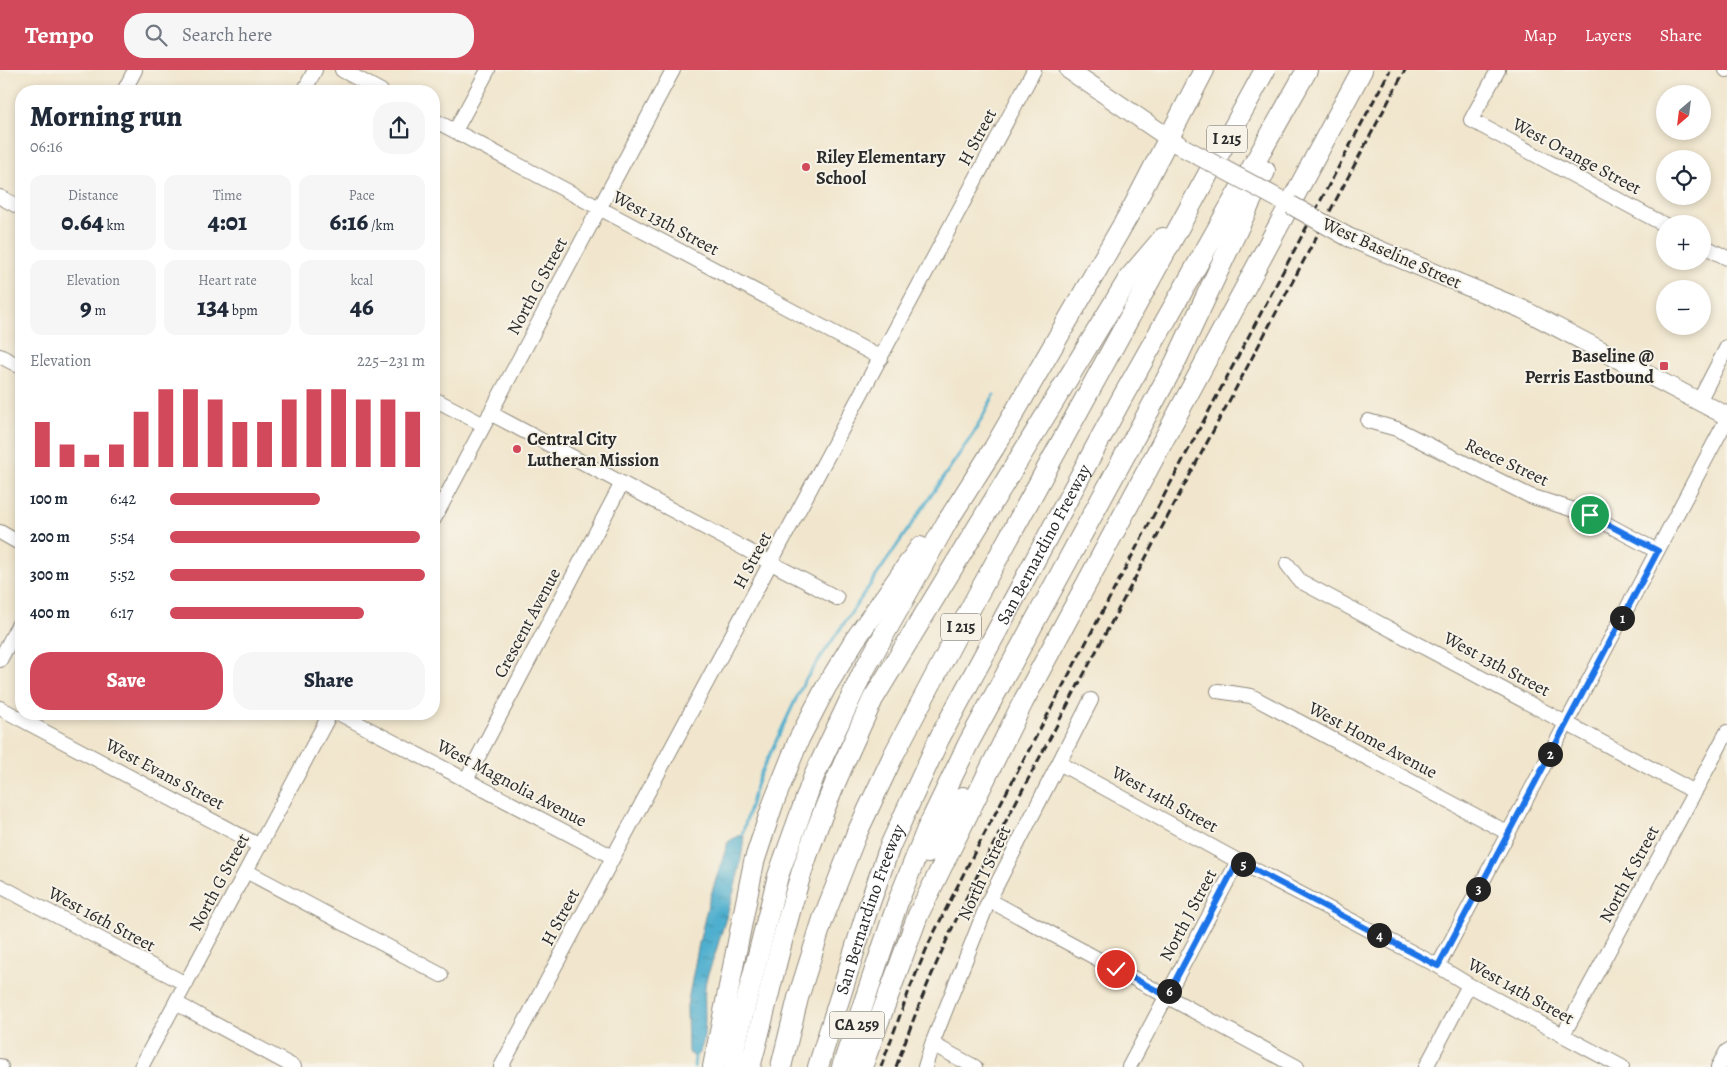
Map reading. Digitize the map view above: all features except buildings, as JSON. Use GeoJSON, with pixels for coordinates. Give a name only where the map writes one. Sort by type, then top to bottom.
{"type":"FeatureCollection","features":[{"type":"Feature","properties":{"kind":"highway"},"geometry":{"type":"LineString","coordinates":[[734,1067],[735,1046],[778,876],[814,776],[862,674],[947,522],[994,448],[1132,209],[1176,143],[1204,70]]}},
{"type":"Feature","properties":{"kind":"highway","name":"San Bernardino Freeway"},"geometry":{"type":"LineString","coordinates":[[782,1067],[798,998],[823,919],[860,826],[894,754],[977,596],[1265,70]]}},
{"type":"Feature","properties":{"kind":"highway","name":"San Bernardino Freeway"},"geometry":{"type":"LineString","coordinates":[[818,1067],[867,911],[890,846],[938,739],[1118,407],[1307,70]]}},
{"type":"Feature","properties":{"kind":"highway"},"geometry":{"type":"LineString","coordinates":[[899,900],[927,829],[968,744],[1175,363],[1312,70]]}},
{"type":"Feature","properties":{"kind":"highway"},"geometry":{"type":"LineString","coordinates":[[862,1067],[909,936],[928,892],[1023,702],[1157,449],[1188,395],[1362,70]]}},
{"type":"Feature","properties":{"kind":"highway"},"geometry":{"type":"LineString","coordinates":[[750,1067],[769,989],[802,871],[839,772],[873,698],[1129,278],[1189,208]]}},
{"type":"Feature","properties":{"kind":"highway"},"geometry":{"type":"LineString","coordinates":[[713,1067],[754,862],[773,804],[799,739],[826,687],[854,641],[936,524],[947,522]]}},
{"type":"Feature","properties":{"kind":"highway"},"geometry":{"type":"LineString","coordinates":[[899,900],[1023,702]]}},
{"type":"Feature","properties":{"kind":"highway","name":"CA 259"},"geometry":{"type":"LineString","coordinates":[[842,1067],[872,984],[899,900]]}},
{"type":"Feature","properties":{"kind":"main road","name":"West Baseline Street"},"geometry":{"type":"LineString","coordinates":[[1069,70],[1176,143],[1348,237],[1522,309],[1727,416]]}},
{"type":"Feature","properties":{"kind":"street"},"geometry":{"type":"LineString","coordinates":[[127,85],[135,70]]}},
{"type":"Feature","properties":{"kind":"street"},"geometry":{"type":"LineString","coordinates":[[307,85],[315,70]]}},
{"type":"Feature","properties":{"kind":"street"},"geometry":{"type":"LineString","coordinates":[[342,70],[370,85]]}},
{"type":"Feature","properties":{"kind":"street"},"geometry":{"type":"LineString","coordinates":[[455,131],[488,70]]}},
{"type":"Feature","properties":{"kind":"street","name":"North G Street"},"geometry":{"type":"LineString","coordinates":[[440,508],[673,70]]}},
{"type":"Feature","properties":{"kind":"street","name":"H Street"},"geometry":{"type":"LineString","coordinates":[[501,1067],[1034,70]]}},
{"type":"Feature","properties":{"kind":"street","name":"West Orange Street"},"geometry":{"type":"LineString","coordinates":[[1498,70],[1472,120],[1656,220]]}},
{"type":"Feature","properties":{"kind":"street","name":"West 13th Street"},"geometry":{"type":"LineString","coordinates":[[440,123],[881,358]]}},
{"type":"Feature","properties":{"kind":"street"},"geometry":{"type":"LineString","coordinates":[[0,197],[15,205]]}},
{"type":"Feature","properties":{"kind":"street"},"geometry":{"type":"LineString","coordinates":[[1711,250],[1727,258]]}},
{"type":"Feature","properties":{"kind":"street"},"geometry":{"type":"LineString","coordinates":[[1699,401],[1727,347]]}},
{"type":"Feature","properties":{"kind":"street"},"geometry":{"type":"LineString","coordinates":[[0,356],[15,364]]}},
{"type":"Feature","properties":{"kind":"street"},"geometry":{"type":"LineString","coordinates":[[440,401],[487,419],[622,483],[837,598]]}},
{"type":"Feature","properties":{"kind":"street"},"geometry":{"type":"LineString","coordinates":[[1438,966],[1727,420]]}},
{"type":"Feature","properties":{"kind":"street","name":"Reece Street"},"geometry":{"type":"LineString","coordinates":[[1368,421],[1398,429],[1530,496],[1590,515],[1658,551]]}},
{"type":"Feature","properties":{"kind":"street","name":"Crescent Avenue"},"geometry":{"type":"LineString","coordinates":[[466,780],[622,483]]}},
{"type":"Feature","properties":{"kind":"street"},"geometry":{"type":"LineString","coordinates":[[0,532],[15,541]]}},
{"type":"Feature","properties":{"kind":"street","name":"West 13th Street"},"geometry":{"type":"LineString","coordinates":[[1286,564],[1300,581],[1695,792]]}},
{"type":"Feature","properties":{"kind":"street"},"geometry":{"type":"LineString","coordinates":[[0,660],[15,631]]}},
{"type":"Feature","properties":{"kind":"street","name":"West Home Avenue"},"geometry":{"type":"LineString","coordinates":[[1218,691],[1251,696],[1508,834]]}},
{"type":"Feature","properties":{"kind":"street","name":"North I Street"},"geometry":{"type":"LineString","coordinates":[[925,1067],[932,1044],[989,900],[1091,700]]}},
{"type":"Feature","properties":{"kind":"street","name":"West Evans Street"},"geometry":{"type":"LineString","coordinates":[[0,708],[15,716]]}},
{"type":"Feature","properties":{"kind":"street","name":"West Evans Street"},"geometry":{"type":"LineString","coordinates":[[23,720],[260,846]]}},
{"type":"Feature","properties":{"kind":"street","name":"North G Street"},"geometry":{"type":"LineString","coordinates":[[141,1067],[327,720]]}},
{"type":"Feature","properties":{"kind":"street","name":"West Magnolia Avenue"},"geometry":{"type":"LineString","coordinates":[[351,720],[613,858]]}},
{"type":"Feature","properties":{"kind":"street","name":"North K Street"},"geometry":{"type":"LineString","coordinates":[[1563,1035],[1727,732]]}},
{"type":"Feature","properties":{"kind":"street","name":"West 14th Street"},"geometry":{"type":"LineString","coordinates":[[1059,763],[1622,1067]]}},
{"type":"Feature","properties":{"kind":"street","name":"North J Street"},"geometry":{"type":"LineString","coordinates":[[1129,1067],[1238,861]]}},
{"type":"Feature","properties":{"kind":"street"},"geometry":{"type":"LineString","coordinates":[[246,871],[441,976]]}},
{"type":"Feature","properties":{"kind":"street","name":"West 16th Street"},"geometry":{"type":"LineString","coordinates":[[0,886],[186,984]]}},
{"type":"Feature","properties":{"kind":"street"},"geometry":{"type":"LineString","coordinates":[[989,900],[1297,1067]]}},
{"type":"Feature","properties":{"kind":"street"},"geometry":{"type":"LineString","coordinates":[[1426,1067],[1469,985]]}},
{"type":"Feature","properties":{"kind":"street"},"geometry":{"type":"LineString","coordinates":[[176,1003],[294,1067]]}},
{"type":"Feature","properties":{"kind":"street"},"geometry":{"type":"LineString","coordinates":[[932,1044],[975,1067]]}},
{"type":"Feature","properties":{"kind":"street"},"geometry":{"type":"LineString","coordinates":[[1718,1067],[1727,1051]]}},
{"type":"Feature","properties":{"kind":"water"},"geometry":{"type":"Polygon","coordinates":[[[739,835],[744,836],[740,865],[706,982],[703,1044],[700,1052],[695,1057],[688,1052],[687,1006],[699,943],[708,904],[728,842],[739,835]]]}},
{"type":"Feature","properties":{"kind":"waterway"},"geometry":{"type":"LineString","coordinates":[[742,835],[758,779],[804,682],[975,431],[994,395]]}},
{"type":"Feature","properties":{"kind":"waterway"},"geometry":{"type":"LineString","coordinates":[[694,1067],[695,1057]]}},
{"type":"Feature","properties":{"kind":"railway"},"geometry":{"type":"LineString","coordinates":[[881,1067],[929,943],[970,861],[1390,70]]}},
{"type":"Feature","properties":{"kind":"railway"},"geometry":{"type":"LineString","coordinates":[[896,1067],[936,965],[982,866],[1405,70]]}},
{"type":"Feature","properties":{"kind":"place","name":"Riley Elementary School"},"geometry":{"type":"Point","coordinates":[806,167]}},
{"type":"Feature","properties":{"kind":"place","name":"Baseline @ Perris Eastbound"},"geometry":{"type":"Point","coordinates":[1664,366]}},
{"type":"Feature","properties":{"kind":"place","name":"Central City Lutheran Mission"},"geometry":{"type":"Point","coordinates":[517,449]}},
{"type":"Feature","properties":{"kind":"route"},"geometry":{"type":"LineString","coordinates":[[1116,969],[1167,996],[1238,861],[1438,966],[1658,551],[1590,515]]}}]}
